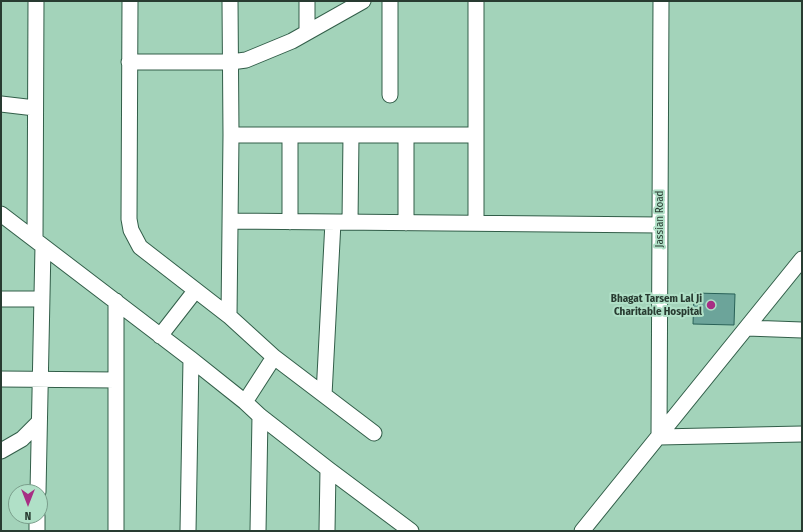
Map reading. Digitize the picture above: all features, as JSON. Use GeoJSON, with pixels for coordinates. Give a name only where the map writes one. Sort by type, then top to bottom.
{"type":"FeatureCollection","features":[{"type":"Feature","properties":{"kind":"street"},"geometry":{"type":"LineString","coordinates":[[36,1],[36,108],[41,299],[38,484]]}},
{"type":"Feature","properties":{"kind":"street"},"geometry":{"type":"LineString","coordinates":[[130,1],[129,218],[131,230],[140,247],[229,316],[274,357],[374,433]]}},
{"type":"Feature","properties":{"kind":"street"},"geometry":{"type":"LineString","coordinates":[[229,316],[231,135],[230,1]]}},
{"type":"Feature","properties":{"kind":"street"},"geometry":{"type":"LineString","coordinates":[[307,1],[307,32]]}},
{"type":"Feature","properties":{"kind":"street"},"geometry":{"type":"LineString","coordinates":[[129,62],[231,62],[246,60],[263,54],[307,32],[363,1]]}},
{"type":"Feature","properties":{"kind":"street"},"geometry":{"type":"LineString","coordinates":[[390,1],[390,95]]}},
{"type":"Feature","properties":{"kind":"street"},"geometry":{"type":"LineString","coordinates":[[476,1],[476,223]]}},
{"type":"Feature","properties":{"kind":"street","name":"Jassian Road"},"geometry":{"type":"LineString","coordinates":[[659,437],[661,1]]}},
{"type":"Feature","properties":{"kind":"street"},"geometry":{"type":"LineString","coordinates":[[1,104],[36,108]]}},
{"type":"Feature","properties":{"kind":"street"},"geometry":{"type":"LineString","coordinates":[[231,135],[476,135]]}},
{"type":"Feature","properties":{"kind":"street"},"geometry":{"type":"LineString","coordinates":[[290,135],[290,222]]}},
{"type":"Feature","properties":{"kind":"street"},"geometry":{"type":"LineString","coordinates":[[350,222],[351,135]]}},
{"type":"Feature","properties":{"kind":"street"},"geometry":{"type":"LineString","coordinates":[[406,135],[406,223]]}},
{"type":"Feature","properties":{"kind":"street"},"geometry":{"type":"LineString","coordinates":[[1,214],[191,359],[245,402],[260,416],[328,469],[412,531]]}},
{"type":"Feature","properties":{"kind":"street"},"geometry":{"type":"LineString","coordinates":[[230,221],[659,225]]}},
{"type":"Feature","properties":{"kind":"street"},"geometry":{"type":"LineString","coordinates":[[324,395],[333,222]]}},
{"type":"Feature","properties":{"kind":"street"},"geometry":{"type":"LineString","coordinates":[[582,531],[802,259]]}},
{"type":"Feature","properties":{"kind":"street"},"geometry":{"type":"LineString","coordinates":[[160,336],[195,291]]}},
{"type":"Feature","properties":{"kind":"street"},"geometry":{"type":"LineString","coordinates":[[1,299],[41,299]]}},
{"type":"Feature","properties":{"kind":"street"},"geometry":{"type":"LineString","coordinates":[[116,301],[116,531]]}},
{"type":"Feature","properties":{"kind":"street"},"geometry":{"type":"LineString","coordinates":[[747,328],[802,330]]}},
{"type":"Feature","properties":{"kind":"street"},"geometry":{"type":"LineString","coordinates":[[245,402],[274,357]]}},
{"type":"Feature","properties":{"kind":"street"},"geometry":{"type":"LineString","coordinates":[[188,531],[191,359]]}},
{"type":"Feature","properties":{"kind":"street"},"geometry":{"type":"LineString","coordinates":[[1,379],[116,380]]}},
{"type":"Feature","properties":{"kind":"street"},"geometry":{"type":"LineString","coordinates":[[258,531],[260,416]]}},
{"type":"Feature","properties":{"kind":"street"},"geometry":{"type":"LineString","coordinates":[[1,451],[22,439],[38,423]]}},
{"type":"Feature","properties":{"kind":"street"},"geometry":{"type":"LineString","coordinates":[[659,437],[802,434]]}},
{"type":"Feature","properties":{"kind":"street"},"geometry":{"type":"LineString","coordinates":[[327,531],[328,469]]}},
{"type":"Feature","properties":{"kind":"building"},"geometry":{"type":"Polygon","coordinates":[[[694,293],[735,294],[734,325],[693,324],[694,293]]]}},
{"type":"Feature","properties":{"kind":"place","name":"Bhagat Tarsem Lal Ji Charitable Hospital"},"geometry":{"type":"Point","coordinates":[711,305]}}]}
